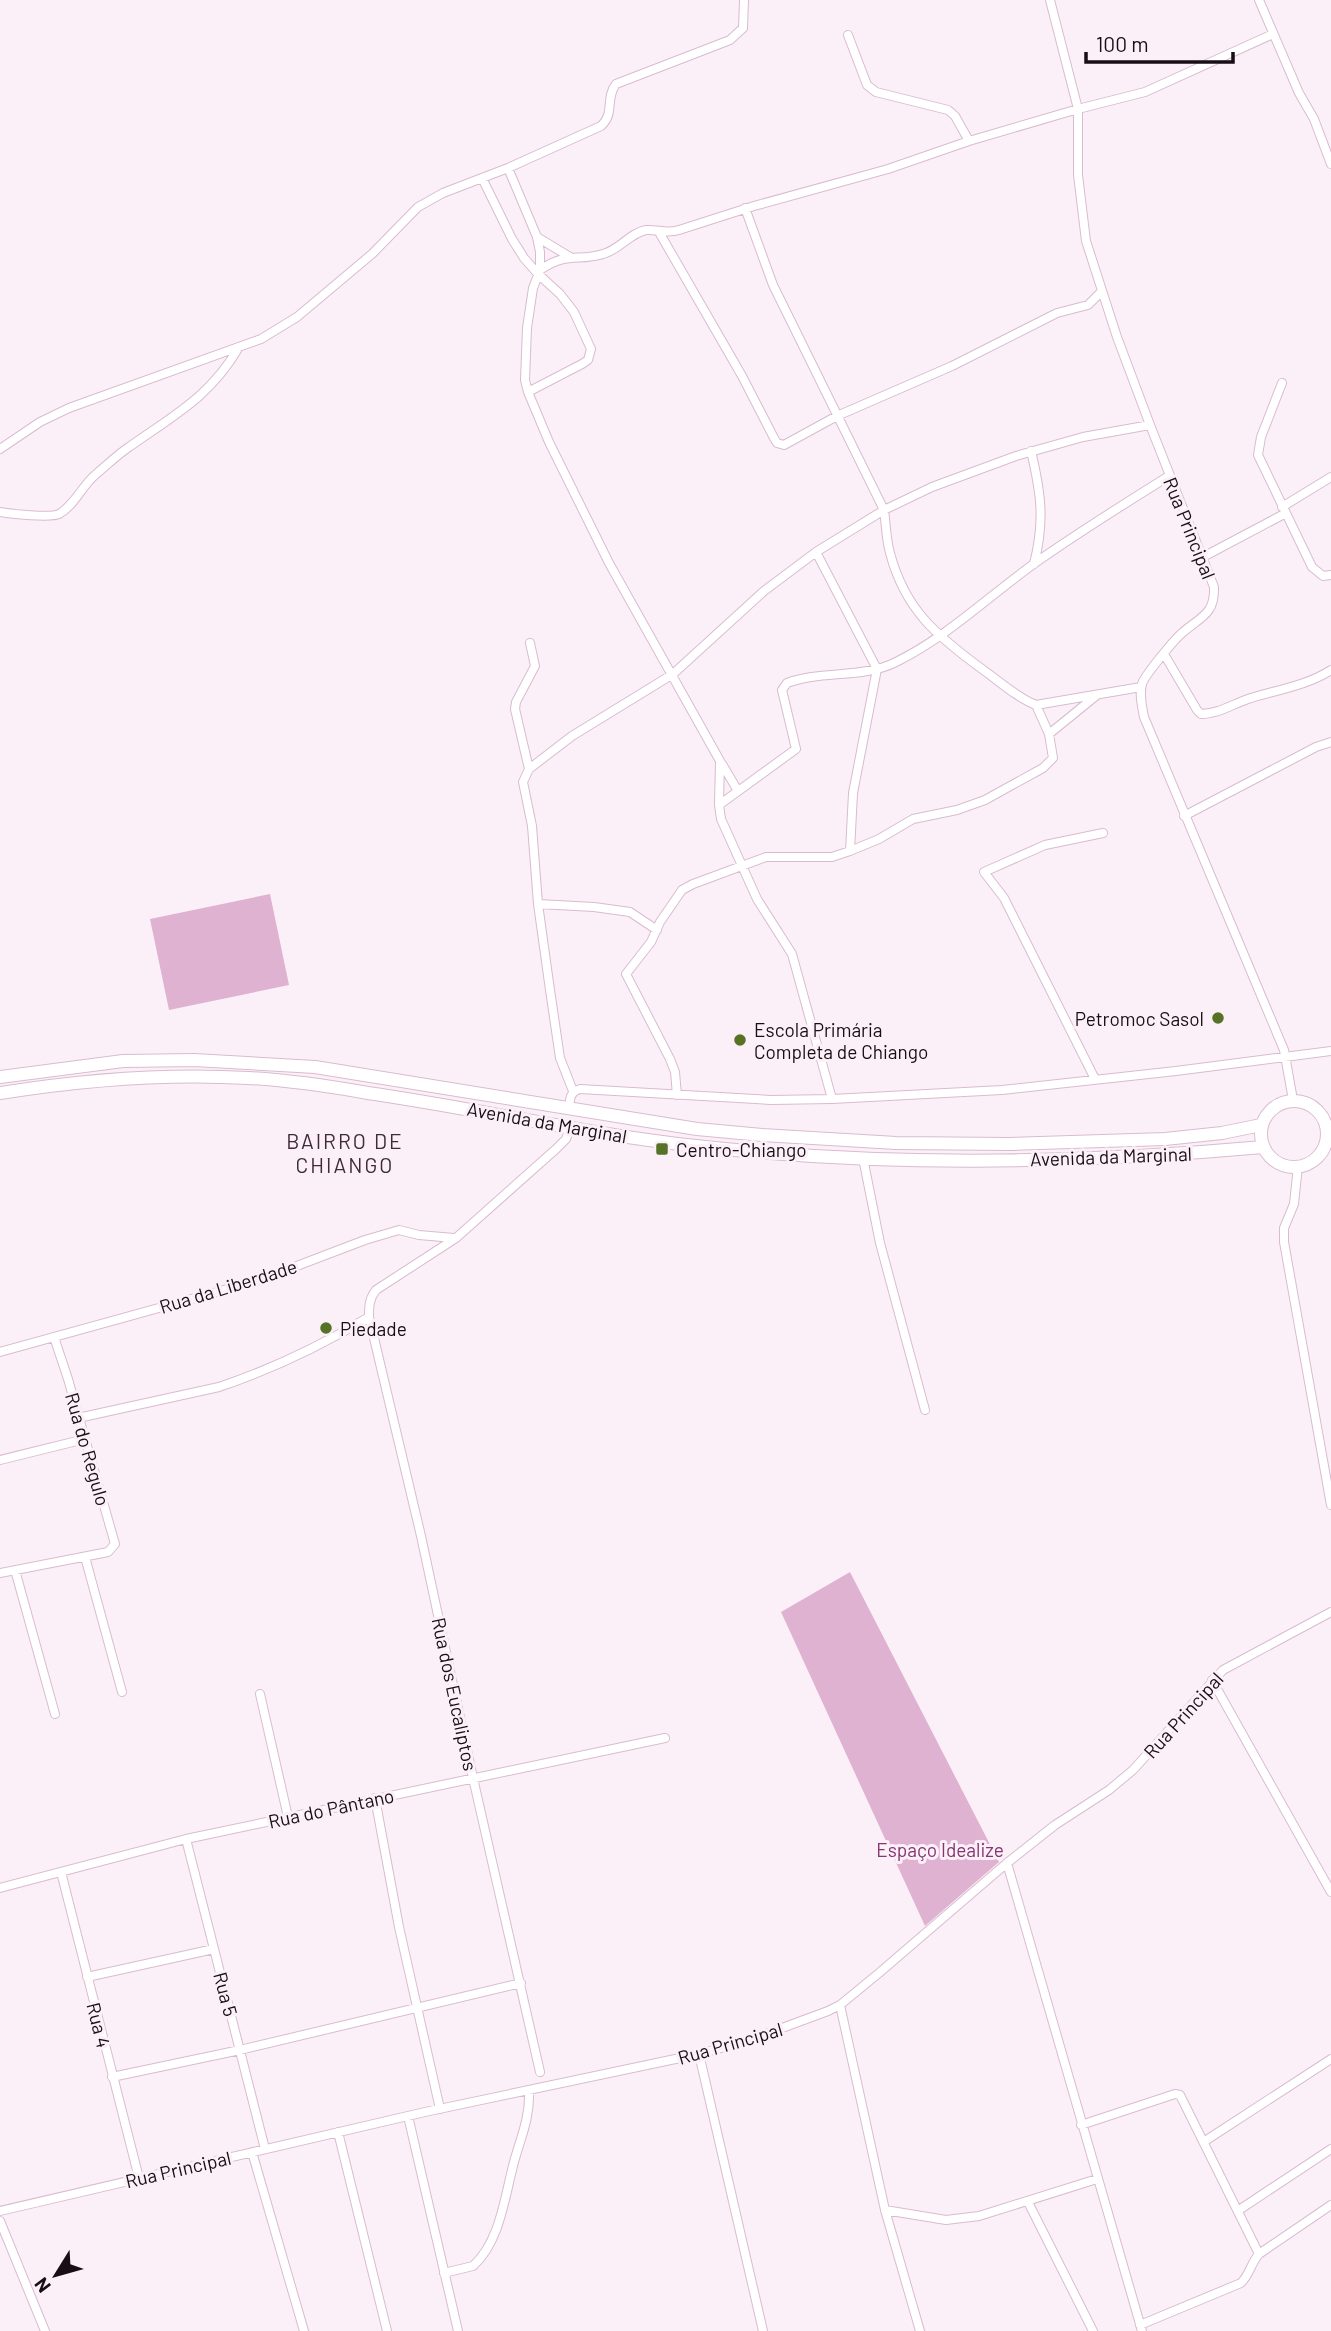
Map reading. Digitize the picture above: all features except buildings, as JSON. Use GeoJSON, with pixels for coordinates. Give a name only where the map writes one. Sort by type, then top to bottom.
{"type":"FeatureCollection","features":[{"type":"Feature","properties":{"kind":"main road","name":"Avenida da Marginal"},"geometry":{"type":"LineString","coordinates":[[0,1077],[123,1061],[194,1060],[275,1064],[329,1069],[697,1129],[897,1143],[1009,1144],[1165,1139],[1222,1133],[1261,1125]]}},
{"type":"Feature","properties":{"kind":"main road","name":"Avenida da Marginal"},"geometry":{"type":"LineString","coordinates":[[0,1093],[50,1085],[176,1076],[247,1077],[301,1082],[450,1105],[570,1128],[697,1146],[863,1158],[1071,1160],[1263,1146]]}},
{"type":"Feature","properties":{"kind":"main road"},"geometry":{"type":"LineString","coordinates":[[1293,1100],[1314,1108],[1322,1116],[1326,1127],[1327,1147],[1308,1164],[1298,1166],[1289,1166],[1274,1160],[1263,1146],[1261,1125],[1273,1107],[1293,1100]]}},
{"type":"Feature","properties":{"kind":"main road"},"geometry":{"type":"LineString","coordinates":[[1314,1108],[1331,1112]]}},
{"type":"Feature","properties":{"kind":"street"},"geometry":{"type":"LineString","coordinates":[[0,449],[40,422],[69,408],[261,340],[297,317],[372,254],[418,207],[443,193],[508,168],[601,126],[607,121],[611,90],[616,84],[730,40],[743,28],[744,0]]}},
{"type":"Feature","properties":{"kind":"street","name":"Rua Principal"},"geometry":{"type":"LineString","coordinates":[[1050,0],[1078,109],[1078,175],[1086,241],[1150,425],[1214,587],[1209,612],[1180,634],[1144,678],[1141,687]]}},
{"type":"Feature","properties":{"kind":"street"},"geometry":{"type":"LineString","coordinates":[[1259,0],[1298,93],[1314,120],[1331,164]]}},
{"type":"Feature","properties":{"kind":"street"},"geometry":{"type":"LineString","coordinates":[[539,272],[558,259],[604,254],[639,232],[679,230],[745,208],[888,169],[969,141],[1144,92],[1273,34]]}},
{"type":"Feature","properties":{"kind":"street"},"geometry":{"type":"LineString","coordinates":[[848,35],[867,85],[887,96],[948,110],[955,116],[969,141]]}},
{"type":"Feature","properties":{"kind":"street"},"geometry":{"type":"LineString","coordinates":[[508,168],[537,237],[539,272],[533,288],[527,328],[525,380],[528,392],[554,453],[603,552],[738,791]]}},
{"type":"Feature","properties":{"kind":"street"},"geometry":{"type":"LineString","coordinates":[[482,178],[512,239],[568,303],[591,349],[588,360],[528,392]]}},
{"type":"Feature","properties":{"kind":"street"},"geometry":{"type":"LineString","coordinates":[[745,208],[773,285],[884,510],[893,564],[925,623],[1023,698],[1037,705],[1141,687],[1144,717],[1256,980],[1286,1058],[1293,1100]]}},
{"type":"Feature","properties":{"kind":"street"},"geometry":{"type":"LineString","coordinates":[[659,232],[742,376],[777,443],[784,445],[837,416],[952,366],[1057,313],[1088,305],[1102,291]]}},
{"type":"Feature","properties":{"kind":"street"},"geometry":{"type":"LineString","coordinates":[[537,237],[570,257]]}},
{"type":"Feature","properties":{"kind":"street"},"geometry":{"type":"LineString","coordinates":[[0,512],[43,516],[62,513],[90,479],[126,449],[202,396],[230,363],[239,347]]}},
{"type":"Feature","properties":{"kind":"street"},"geometry":{"type":"LineString","coordinates":[[1282,383],[1258,449],[1259,459],[1312,567],[1323,576],[1331,575]]}},
{"type":"Feature","properties":{"kind":"street"},"geometry":{"type":"LineString","coordinates":[[573,1091],[561,1058],[538,904],[532,826],[523,782],[528,769],[572,736],[673,674],[764,591],[817,552],[884,510],[943,483],[1031,451],[1083,437],[1150,425]]}},
{"type":"Feature","properties":{"kind":"street"},"geometry":{"type":"LineString","coordinates":[[1031,451],[1040,487],[1042,512],[1034,564]]}},
{"type":"Feature","properties":{"kind":"street"},"geometry":{"type":"LineString","coordinates":[[719,805],[796,750],[782,690],[787,683],[828,674],[877,669],[898,661],[939,636],[1034,564],[1169,476]]}},
{"type":"Feature","properties":{"kind":"street"},"geometry":{"type":"LineString","coordinates":[[1203,557],[1284,510],[1331,477]]}},
{"type":"Feature","properties":{"kind":"street"},"geometry":{"type":"LineString","coordinates":[[817,552],[877,669],[853,793],[850,851]]}},
{"type":"Feature","properties":{"kind":"street"},"geometry":{"type":"LineString","coordinates":[[528,769],[515,709],[517,699],[535,666],[530,643]]}},
{"type":"Feature","properties":{"kind":"street"},"geometry":{"type":"LineString","coordinates":[[1164,654],[1201,714],[1213,713],[1248,699],[1297,685],[1331,670]]}},
{"type":"Feature","properties":{"kind":"street"},"geometry":{"type":"LineString","coordinates":[[1049,734],[1099,693]]}},
{"type":"Feature","properties":{"kind":"street"},"geometry":{"type":"LineString","coordinates":[[677,1094],[677,1083],[670,1059],[626,974],[651,942],[660,922],[687,886],[766,857],[832,857],[879,839],[913,819],[957,810],[985,800],[1043,768],[1053,758],[1049,734],[1037,705]]}},
{"type":"Feature","properties":{"kind":"street"},"geometry":{"type":"LineString","coordinates":[[1184,816],[1316,747],[1331,742]]}},
{"type":"Feature","properties":{"kind":"street"},"geometry":{"type":"LineString","coordinates":[[720,761],[719,805],[727,836],[757,899],[792,954],[832,1099]]}},
{"type":"Feature","properties":{"kind":"street"},"geometry":{"type":"LineString","coordinates":[[1095,1079],[1004,898],[984,872],[1045,845],[1104,833]]}},
{"type":"Feature","properties":{"kind":"street"},"geometry":{"type":"LineString","coordinates":[[538,904],[630,912],[657,930]]}},
{"type":"Feature","properties":{"kind":"street"},"geometry":{"type":"LineString","coordinates":[[569,1110],[570,1095],[579,1089],[771,1100],[832,1099],[1002,1090],[1331,1051]]}},
{"type":"Feature","properties":{"kind":"street"},"geometry":{"type":"LineString","coordinates":[[78,1418],[219,1387],[323,1342],[369,1317],[371,1296],[376,1290],[456,1238],[556,1149],[566,1139],[570,1128]]}},
{"type":"Feature","properties":{"kind":"street"},"geometry":{"type":"LineString","coordinates":[[863,1158],[880,1243],[925,1410]]}},
{"type":"Feature","properties":{"kind":"street"},"geometry":{"type":"LineString","coordinates":[[1298,1166],[1294,1204],[1284,1228],[1284,1242],[1328,1467],[1331,1505]]}},
{"type":"Feature","properties":{"kind":"street","name":"Rua da Liberdade"},"geometry":{"type":"LineString","coordinates":[[0,1352],[260,1280],[399,1230],[419,1235],[456,1238]]}},
{"type":"Feature","properties":{"kind":"street","name":"Rua dos Eucaliptos"},"geometry":{"type":"LineString","coordinates":[[369,1317],[415,1509],[540,2072]]}},
{"type":"Feature","properties":{"kind":"street","name":"Rua do Regulo"},"geometry":{"type":"LineString","coordinates":[[54,1337],[115,1545],[113,1549],[85,1557]]}},
{"type":"Feature","properties":{"kind":"street"},"geometry":{"type":"LineString","coordinates":[[0,1460],[85,1439]]}},
{"type":"Feature","properties":{"kind":"street"},"geometry":{"type":"LineString","coordinates":[[0,1573],[85,1557],[122,1692]]}},
{"type":"Feature","properties":{"kind":"street"},"geometry":{"type":"LineString","coordinates":[[15,1570],[55,1714]]}},
{"type":"Feature","properties":{"kind":"street","name":"Rua Principal"},"geometry":{"type":"LineString","coordinates":[[0,2211],[408,2116],[699,2054],[747,2041],[840,2004],[1007,1863],[1133,1770],[1212,1680],[1234,1662],[1331,1612]]}},
{"type":"Feature","properties":{"kind":"street"},"geometry":{"type":"LineString","coordinates":[[1212,1680],[1331,1892]]}},
{"type":"Feature","properties":{"kind":"street"},"geometry":{"type":"LineString","coordinates":[[260,1693],[288,1817]]}},
{"type":"Feature","properties":{"kind":"street","name":"Rua do Pântano"},"geometry":{"type":"LineString","coordinates":[[0,1888],[186,1839],[665,1738]]}},
{"type":"Feature","properties":{"kind":"street"},"geometry":{"type":"LineString","coordinates":[[375,1798],[399,1927],[440,2109]]}},
{"type":"Feature","properties":{"kind":"street","name":"Rua 5"},"geometry":{"type":"LineString","coordinates":[[186,1839],[265,2149]]}},
{"type":"Feature","properties":{"kind":"street"},"geometry":{"type":"LineString","coordinates":[[1007,1863],[1141,2328],[1241,2283],[1248,2276],[1259,2254],[1331,2205]]}},
{"type":"Feature","properties":{"kind":"street","name":"Rua 4"},"geometry":{"type":"LineString","coordinates":[[61,1872],[139,2179]]}},
{"type":"Feature","properties":{"kind":"street"},"geometry":{"type":"LineString","coordinates":[[87,1977],[214,1949]]}},
{"type":"Feature","properties":{"kind":"street"},"geometry":{"type":"LineString","coordinates":[[112,2077],[240,2050],[521,1983]]}},
{"type":"Feature","properties":{"kind":"street"},"geometry":{"type":"LineString","coordinates":[[840,2004],[885,2210],[920,2331]]}},
{"type":"Feature","properties":{"kind":"street"},"geometry":{"type":"LineString","coordinates":[[699,2054],[761,2331]]}},
{"type":"Feature","properties":{"kind":"street"},"geometry":{"type":"LineString","coordinates":[[1205,2141],[1331,2059]]}},
{"type":"Feature","properties":{"kind":"street"},"geometry":{"type":"LineString","coordinates":[[444,2273],[473,2266],[486,2250],[495,2230],[525,2129],[532,2090],[540,2072],[556,2086]]}},
{"type":"Feature","properties":{"kind":"street"},"geometry":{"type":"LineString","coordinates":[[1082,2125],[1177,2094],[1182,2098],[1205,2141],[1259,2254]]}},
{"type":"Feature","properties":{"kind":"street"},"geometry":{"type":"LineString","coordinates":[[408,2116],[456,2331]]}},
{"type":"Feature","properties":{"kind":"street"},"geometry":{"type":"LineString","coordinates":[[338,2132],[387,2331]]}},
{"type":"Feature","properties":{"kind":"street"},"geometry":{"type":"LineString","coordinates":[[1239,2210],[1331,2149]]}},
{"type":"Feature","properties":{"kind":"street"},"geometry":{"type":"LineString","coordinates":[[251,2152],[304,2331]]}},
{"type":"Feature","properties":{"kind":"street"},"geometry":{"type":"LineString","coordinates":[[885,2210],[946,2220],[979,2217],[1097,2179]]}},
{"type":"Feature","properties":{"kind":"street"},"geometry":{"type":"LineString","coordinates":[[1028,2202],[1093,2331]]}},
{"type":"Feature","properties":{"kind":"street"},"geometry":{"type":"LineString","coordinates":[[0,2221],[45,2331]]}},
{"type":"Feature","properties":{"kind":"green space"},"geometry":{"type":"Polygon","coordinates":[[[270,894],[289,985],[169,1010],[150,919],[270,894]]]}},
{"type":"Feature","properties":{"kind":"green space","name":"Espaço Idealize"},"geometry":{"type":"Polygon","coordinates":[[[850,1572],[999,1862],[925,1926],[781,1612],[850,1572]]]}},
{"type":"Feature","properties":{"kind":"place","name":"Petromoc Sasol"},"geometry":{"type":"Point","coordinates":[1218,1018]}},
{"type":"Feature","properties":{"kind":"place","name":"Escola Primária Completa de Chiango"},"geometry":{"type":"Point","coordinates":[740,1040]}},
{"type":"Feature","properties":{"kind":"place","name":"Centro-Chiango"},"geometry":{"type":"Point","coordinates":[662,1149]}},
{"type":"Feature","properties":{"kind":"place","name":"Piedade"},"geometry":{"type":"Point","coordinates":[326,1328]}},
{"type":"Feature","properties":{"kind":"district","name":"BAIRRO DE CHIANGO"},"geometry":{"type":"Point","coordinates":[345,1152]}}]}
